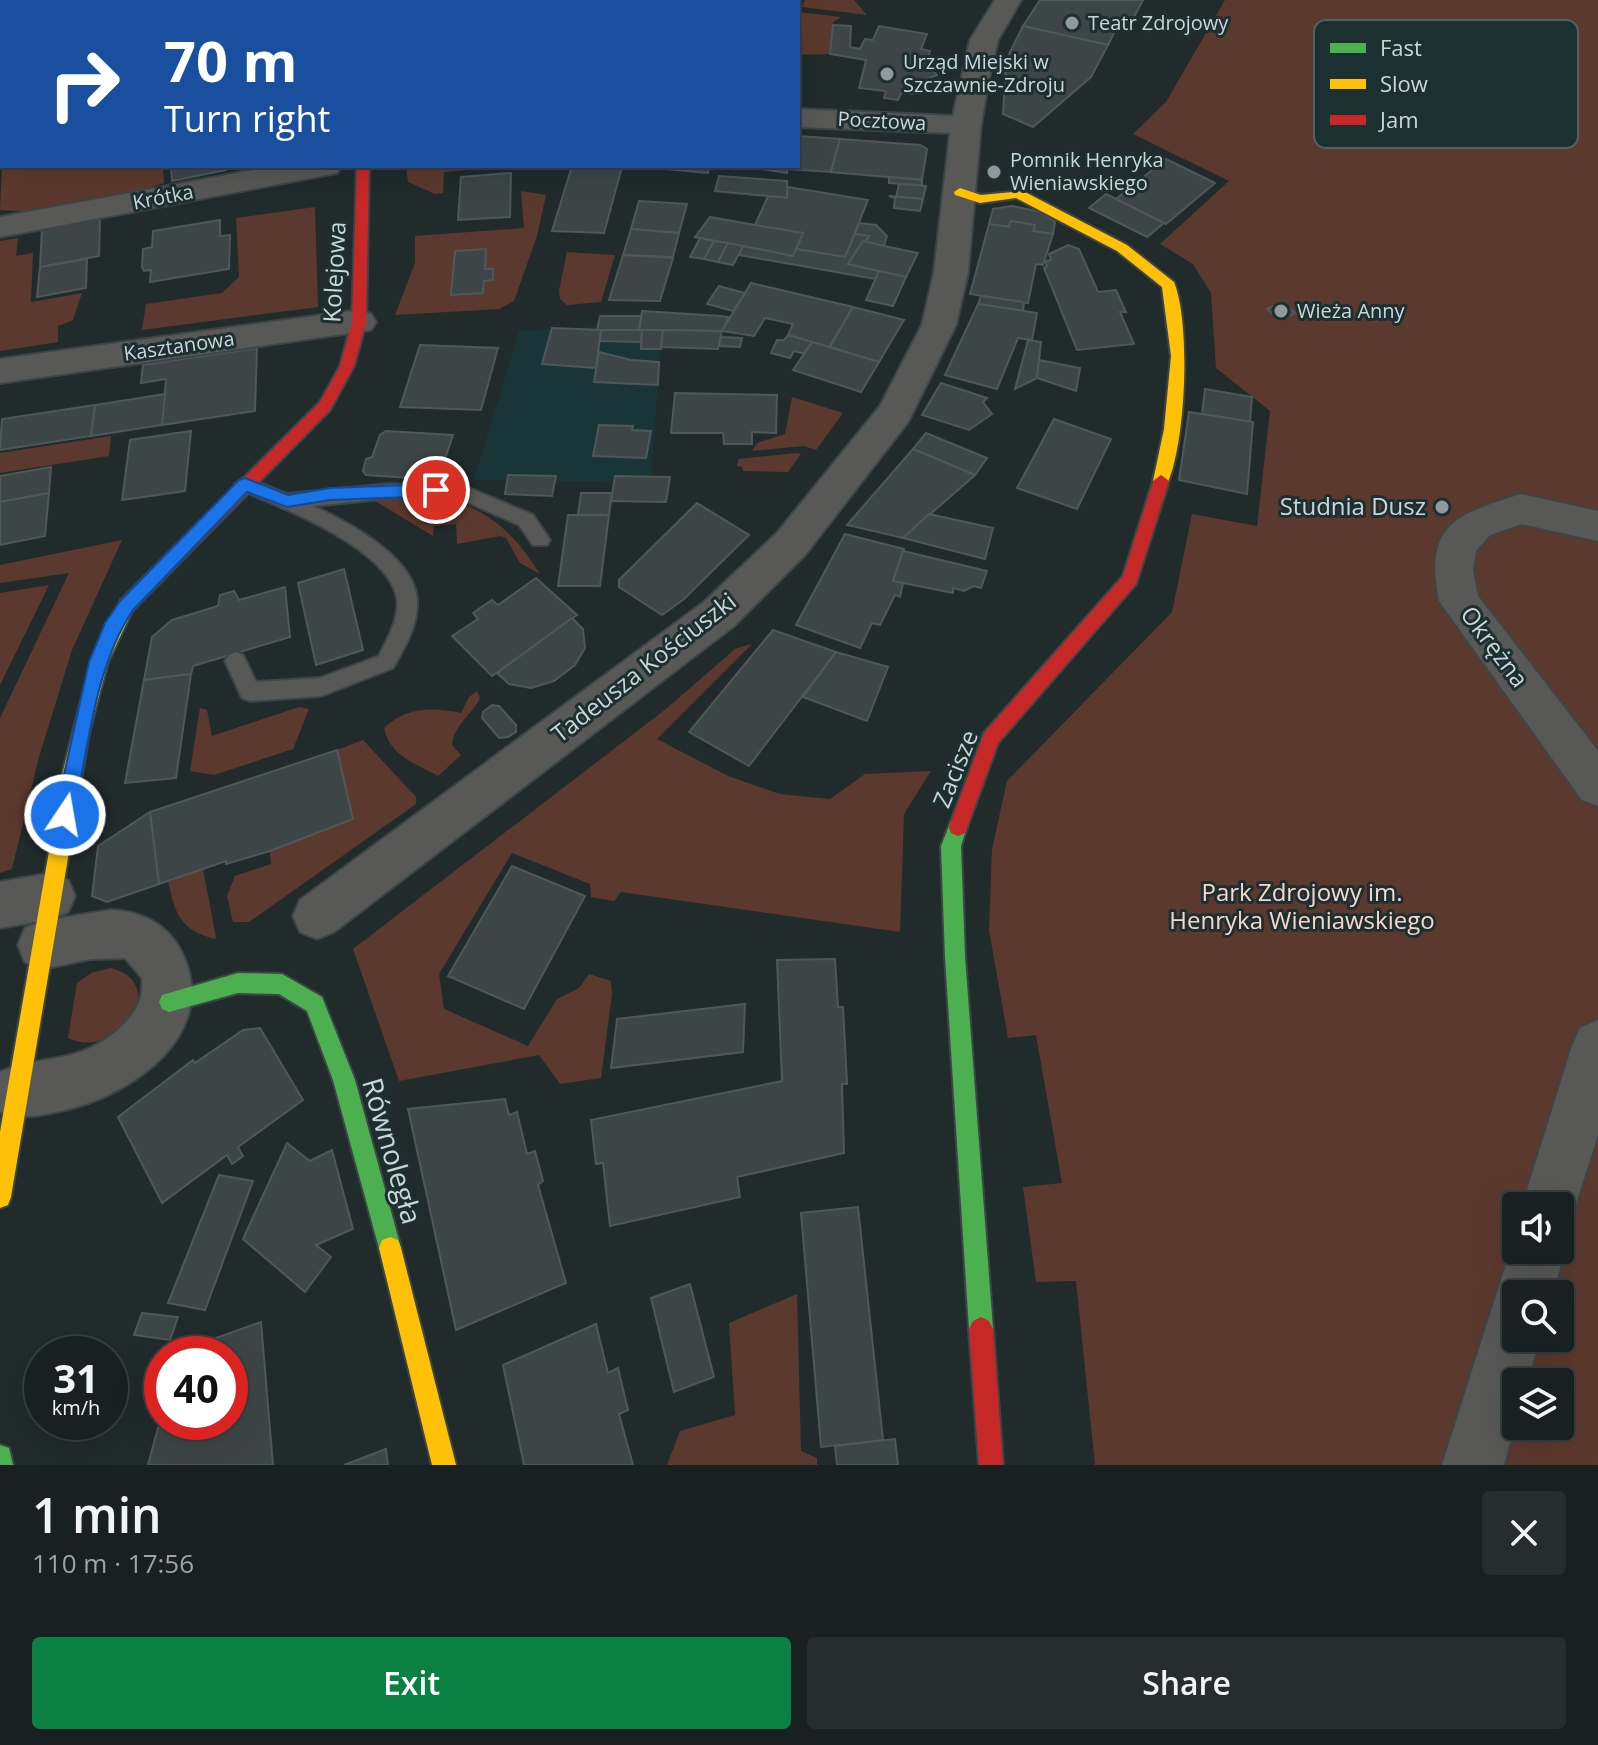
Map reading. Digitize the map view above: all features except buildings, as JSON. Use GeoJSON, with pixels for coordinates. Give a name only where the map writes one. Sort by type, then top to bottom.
{"type":"FeatureCollection","features":[{"type":"Feature","properties":{"kind":"street","name":"Tadeusza Kościuszki"},"geometry":{"type":"LineString","coordinates":[[317,916],[719,614],[791,544],[895,413],[939,325],[951,272],[966,125],[984,40],[1008,0]]}},
{"type":"Feature","properties":{"kind":"street","name":"Pocztowa"},"geometry":{"type":"LineString","coordinates":[[800,118],[966,125]]}},
{"type":"Feature","properties":{"kind":"street","name":"Krótka"},"geometry":{"type":"LineString","coordinates":[[0,227],[315,168]]}},
{"type":"Feature","properties":{"kind":"street","name":"Kolejowa"},"geometry":{"type":"LineString","coordinates":[[0,1197],[51,896],[92,687],[111,628],[127,605],[325,406],[347,366],[359,322],[363,168]]}},
{"type":"Feature","properties":{"kind":"street","name":"Zacisze"},"geometry":{"type":"LineString","coordinates":[[960,192],[980,199],[1018,194],[1122,248],[1169,285],[1178,356],[1172,429],[1157,499],[1130,579],[990,739],[951,846],[955,957],[991,1465]]}},
{"type":"Feature","properties":{"kind":"street","name":"Kasztanowa"},"geometry":{"type":"LineString","coordinates":[[0,371],[359,322]]}},
{"type":"Feature","properties":{"kind":"street","name":"Okrężna"},"geometry":{"type":"LineString","coordinates":[[1598,526],[1521,509],[1476,524],[1457,546],[1453,571],[1459,601],[1598,786]]}},
{"type":"Feature","properties":{"kind":"street"},"geometry":{"type":"LineString","coordinates":[[0,905],[51,896]]}},
{"type":"Feature","properties":{"kind":"street"},"geometry":{"type":"LineString","coordinates":[[16,1092],[69,1084],[102,1072],[127,1056],[149,1034],[169,1002],[166,968],[145,940],[120,934],[42,945]]}},
{"type":"Feature","properties":{"kind":"street","name":"Równoległa"},"geometry":{"type":"LineString","coordinates":[[169,1002],[238,983],[282,984],[315,1004],[344,1080],[371,1173],[444,1465]]}},
{"type":"Feature","properties":{"kind":"street"},"geometry":{"type":"LineString","coordinates":[[1554,1192],[1598,1046]]}},
{"type":"Feature","properties":{"kind":"street"},"geometry":{"type":"LineString","coordinates":[[1473,1465],[1507,1352]]}},
{"type":"Feature","properties":{"kind":"street"},"geometry":{"type":"LineString","coordinates":[[0,1457],[1,1465]]}},
{"type":"Feature","properties":{"kind":"lane"},"geometry":{"type":"LineString","coordinates":[[236,661],[250,692],[321,687],[386,662],[403,629],[407,597],[400,573],[339,527],[245,484]]}},
{"type":"Feature","properties":{"kind":"lane"},"geometry":{"type":"LineString","coordinates":[[287,501],[390,491],[467,494],[526,520],[540,540]]}},
{"type":"Feature","properties":{"kind":"shaded area"},"geometry":{"type":"Polygon","coordinates":[[[662,323],[651,482],[474,480],[519,331],[662,323]]]}},
{"type":"Feature","properties":{"kind":"green space"},"geometry":{"type":"Polygon","coordinates":[[[805,0],[854,0],[867,15],[802,7],[805,0]]]}},
{"type":"Feature","properties":{"kind":"green space","name":"Park Zdrojowy im. Henryka Wieniawskiego"},"geometry":{"type":"Polygon","coordinates":[[[1225,0],[1598,0],[1598,1465],[1095,1465],[1076,1281],[1036,1282],[1023,1187],[1062,1183],[1036,1035],[1008,1038],[989,930],[992,849],[1007,781],[1172,612],[1192,514],[1257,526],[1270,411],[1216,368],[1211,293],[1193,264],[1160,244],[1229,181],[1133,134],[1166,102],[1225,0]]]}},
{"type":"Feature","properties":{"kind":"green space"},"geometry":{"type":"Polygon","coordinates":[[[800,12],[841,17],[833,22],[830,54],[800,55],[800,12]]]}},
{"type":"Feature","properties":{"kind":"green space"},"geometry":{"type":"Polygon","coordinates":[[[2,168],[163,168],[164,183],[118,201],[74,209],[0,210],[2,168]]]}},
{"type":"Feature","properties":{"kind":"green space"},"geometry":{"type":"Polygon","coordinates":[[[406,168],[489,168],[444,172],[443,193],[435,194],[408,182],[406,168]]]}},
{"type":"Feature","properties":{"kind":"green space"},"geometry":{"type":"Polygon","coordinates":[[[521,191],[546,195],[537,236],[514,301],[499,309],[395,315],[415,263],[415,236],[524,228],[521,191]]]}},
{"type":"Feature","properties":{"kind":"green space"},"geometry":{"type":"Polygon","coordinates":[[[315,207],[318,307],[142,330],[146,304],[222,293],[239,277],[236,218],[315,207]]]}},
{"type":"Feature","properties":{"kind":"green space"},"geometry":{"type":"Polygon","coordinates":[[[18,238],[16,256],[33,253],[31,302],[82,293],[73,320],[58,326],[58,342],[0,351],[0,241],[18,238]]]}},
{"type":"Feature","properties":{"kind":"green space"},"geometry":{"type":"Polygon","coordinates":[[[567,252],[615,255],[601,302],[567,305],[560,299],[567,252]]]}},
{"type":"Feature","properties":{"kind":"green space"},"geometry":{"type":"Polygon","coordinates":[[[792,397],[843,413],[816,450],[804,446],[752,451],[757,443],[785,434],[792,397]]]}},
{"type":"Feature","properties":{"kind":"green space"},"geometry":{"type":"Polygon","coordinates":[[[111,436],[109,456],[0,473],[0,453],[111,436]]]}},
{"type":"Feature","properties":{"kind":"green space"},"geometry":{"type":"Polygon","coordinates":[[[801,454],[788,472],[743,471],[742,467],[737,466],[738,459],[801,454]]]}},
{"type":"Feature","properties":{"kind":"green space"},"geometry":{"type":"Polygon","coordinates":[[[374,496],[457,501],[484,514],[505,530],[540,574],[520,563],[506,538],[500,536],[457,544],[456,524],[434,526],[433,536],[372,499],[374,496]]]}},
{"type":"Feature","properties":{"kind":"green space"},"geometry":{"type":"Polygon","coordinates":[[[122,540],[72,650],[39,757],[12,869],[0,873],[0,718],[69,573],[0,583],[0,565],[122,540]]]}},
{"type":"Feature","properties":{"kind":"green space"},"geometry":{"type":"Polygon","coordinates":[[[49,585],[0,685],[0,593],[49,585]]]}},
{"type":"Feature","properties":{"kind":"green space"},"geometry":{"type":"Polygon","coordinates":[[[752,644],[657,739],[728,776],[780,794],[830,799],[865,774],[931,771],[904,814],[900,932],[621,892],[614,901],[591,897],[590,884],[512,853],[439,974],[444,1009],[528,1046],[557,999],[579,988],[589,974],[611,981],[601,1078],[560,1084],[539,1055],[399,1081],[353,949],[666,709],[735,649],[752,644]]]}},
{"type":"Feature","properties":{"kind":"green space"},"geometry":{"type":"Polygon","coordinates":[[[477,691],[480,698],[453,738],[452,745],[461,755],[438,776],[405,758],[387,738],[384,728],[401,716],[420,710],[461,713],[469,697],[477,691]]]}},
{"type":"Feature","properties":{"kind":"green space"},"geometry":{"type":"Polygon","coordinates":[[[299,707],[309,709],[293,749],[214,775],[190,771],[200,708],[207,710],[212,736],[299,707]]]}},
{"type":"Feature","properties":{"kind":"green space"},"geometry":{"type":"Polygon","coordinates":[[[363,740],[416,797],[416,804],[249,922],[233,922],[227,896],[235,876],[271,864],[270,851],[353,819],[337,750],[363,740]]]}},
{"type":"Feature","properties":{"kind":"green space"},"geometry":{"type":"Polygon","coordinates":[[[203,869],[215,939],[194,931],[181,919],[168,881],[203,869]]]}},
{"type":"Feature","properties":{"kind":"green space"},"geometry":{"type":"Polygon","coordinates":[[[111,968],[129,977],[137,989],[137,1004],[131,1018],[119,1031],[104,1039],[86,1043],[68,1038],[77,983],[91,973],[111,968]]]}},
{"type":"Feature","properties":{"kind":"green space"},"geometry":{"type":"Polygon","coordinates":[[[797,1294],[801,1451],[817,1458],[817,1465],[667,1465],[680,1431],[735,1415],[729,1323],[797,1294]]]}},
{"type":"Feature","properties":{"kind":"traffic: fast"},"geometry":{"type":"LineString","coordinates":[[958,827],[951,846],[955,957],[981,1329]]}},
{"type":"Feature","properties":{"kind":"traffic: fast"},"geometry":{"type":"LineString","coordinates":[[169,1002],[238,983],[282,984],[315,1004],[344,1080],[390,1248]]}},
{"type":"Feature","properties":{"kind":"traffic: fast"},"geometry":{"type":"LineString","coordinates":[[0,1457],[1,1465]]}},
{"type":"Feature","properties":{"kind":"traffic: slow"},"geometry":{"type":"LineString","coordinates":[[960,192],[980,199],[1018,194],[1122,248],[1169,285],[1178,356],[1172,429],[1161,481]]}},
{"type":"Feature","properties":{"kind":"traffic: slow"},"geometry":{"type":"LineString","coordinates":[[0,1197],[80,733],[99,662],[127,605]]}},
{"type":"Feature","properties":{"kind":"traffic: slow"},"geometry":{"type":"LineString","coordinates":[[390,1248],[444,1465]]}},
{"type":"Feature","properties":{"kind":"traffic: jam"},"geometry":{"type":"LineString","coordinates":[[127,605],[325,406],[347,366],[359,322],[363,168]]}},
{"type":"Feature","properties":{"kind":"traffic: jam"},"geometry":{"type":"LineString","coordinates":[[958,827],[990,739],[1130,579],[1161,481]]}},
{"type":"Feature","properties":{"kind":"traffic: jam"},"geometry":{"type":"LineString","coordinates":[[981,1329],[991,1465]]}},
{"type":"Feature","properties":{"kind":"place","name":"Teatr Zdrojowy"},"geometry":{"type":"Point","coordinates":[1072,23]}},
{"type":"Feature","properties":{"kind":"place","name":"Urząd Miejski w Szczawnie-Zdroju"},"geometry":{"type":"Point","coordinates":[887,74]}},
{"type":"Feature","properties":{"kind":"place","name":"Pomnik Henryka Wieniawskiego"},"geometry":{"type":"Point","coordinates":[994,172]}},
{"type":"Feature","properties":{"kind":"place","name":"Wieża Anny"},"geometry":{"type":"Point","coordinates":[1281,311]}},
{"type":"Feature","properties":{"kind":"place","name":"Studnia Dusz"},"geometry":{"type":"Point","coordinates":[1442,507]}},
{"type":"Feature","properties":{"kind":"route"},"geometry":{"type":"LineString","coordinates":[[65,815],[97,662],[111,628],[127,605],[245,484],[287,501],[330,494],[436,490]]}}]}
